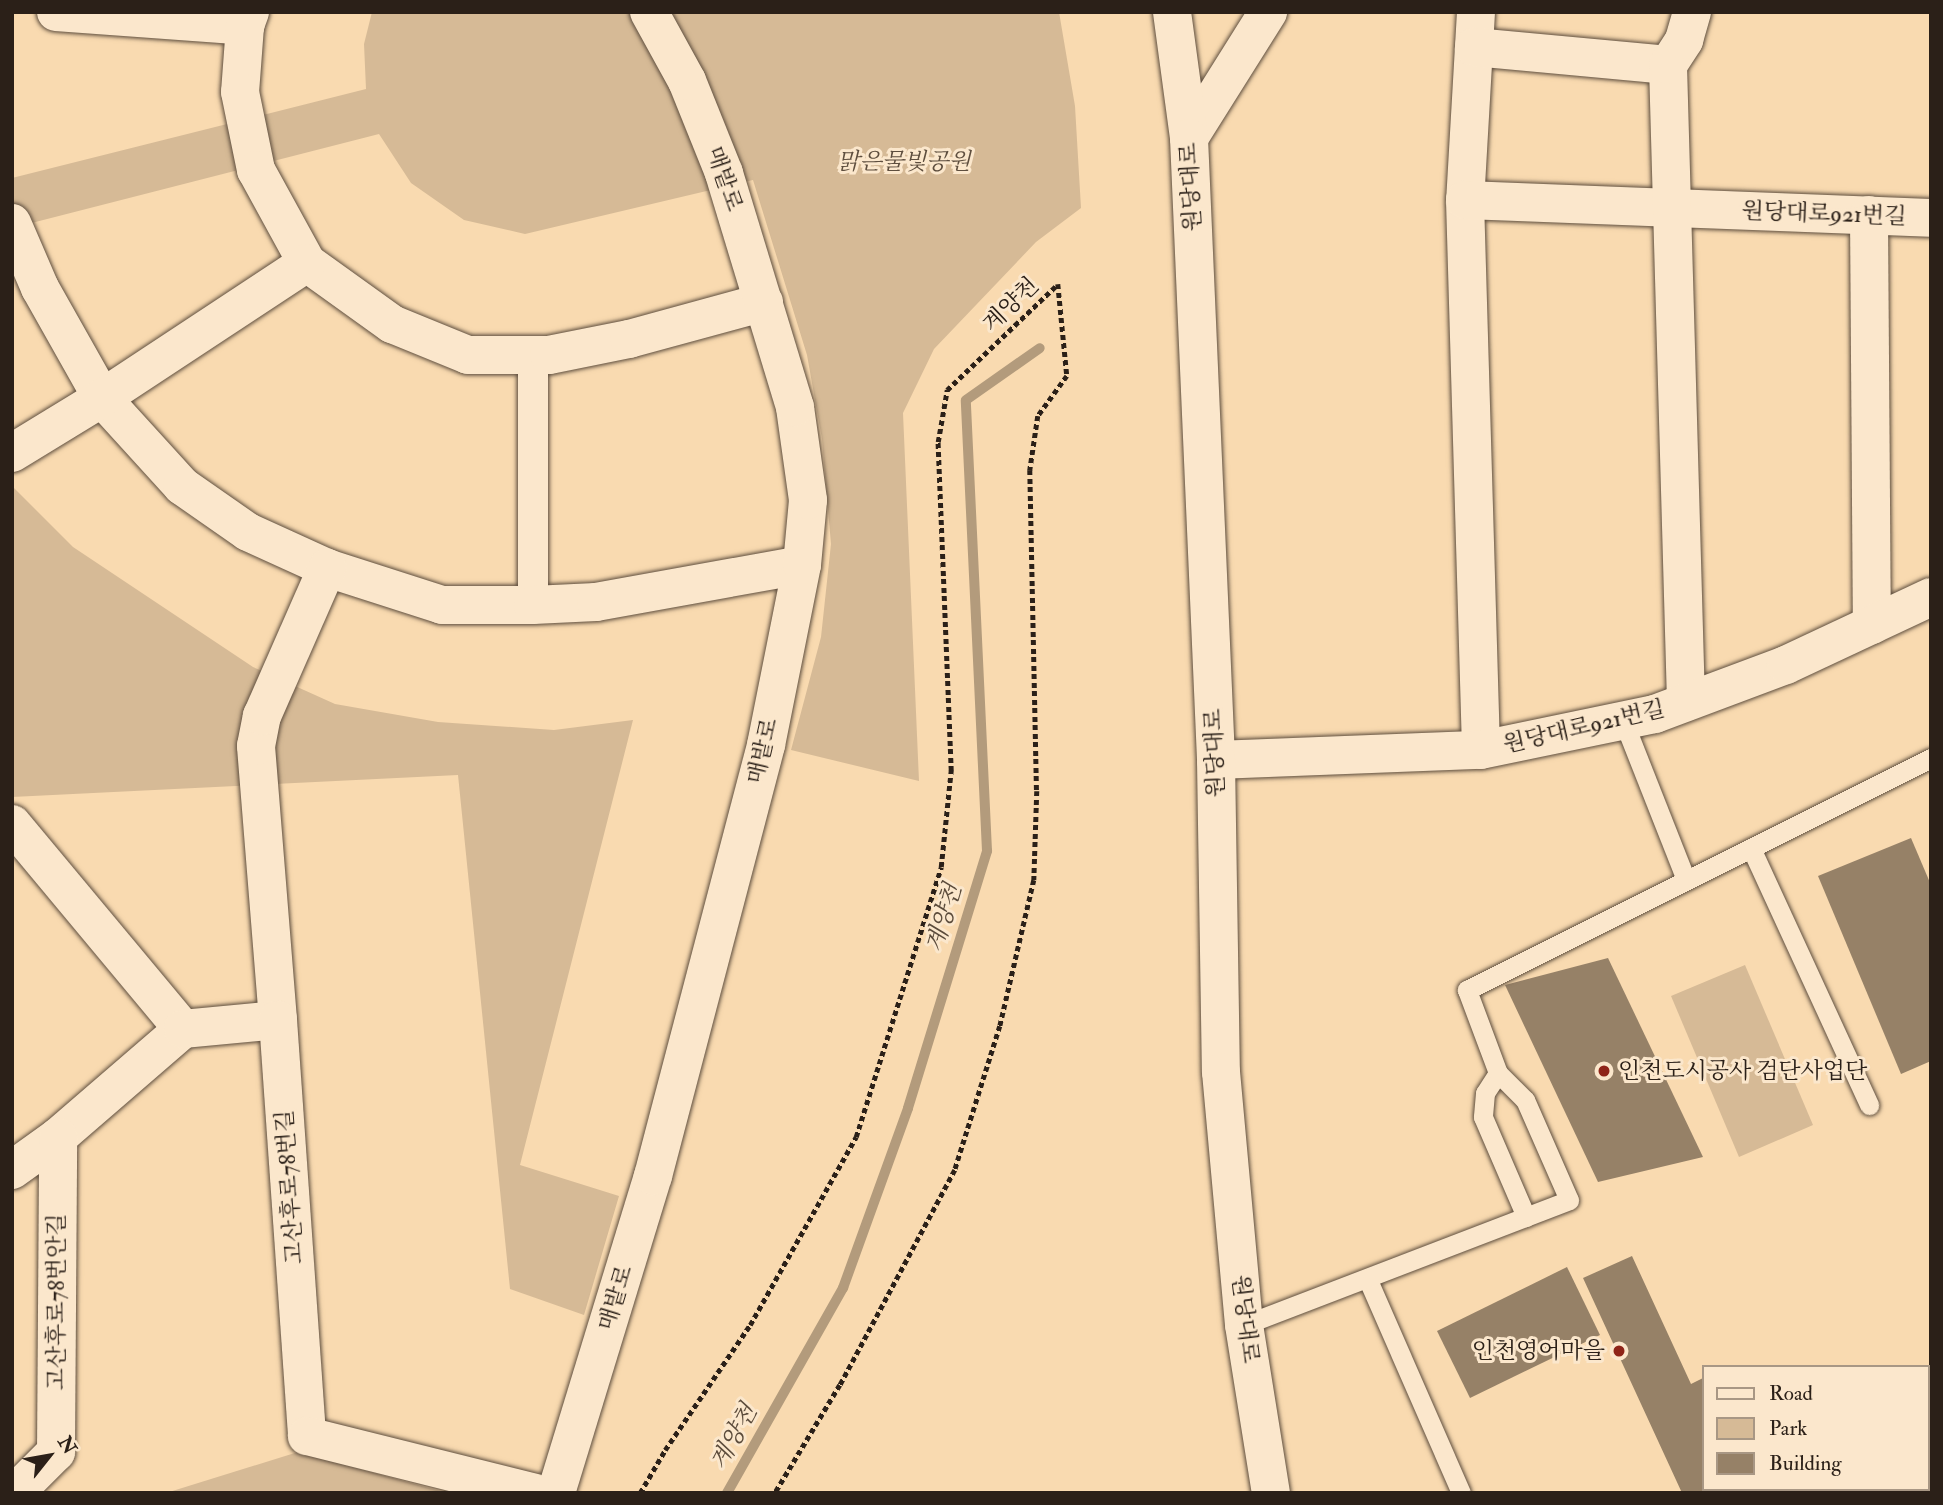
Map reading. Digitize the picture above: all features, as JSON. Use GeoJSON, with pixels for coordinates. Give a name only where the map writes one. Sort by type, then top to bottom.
{"type":"FeatureCollection","features":[{"type":"Feature","properties":{"kind":"street"},"geometry":{"type":"LineString","coordinates":[[57,12],[247,19],[240,92],[256,170],[307,263],[392,324],[468,355],[549,355],[629,340],[764,302]]}},
{"type":"Feature","properties":{"kind":"street","name":"매밭로"},"geometry":{"type":"LineString","coordinates":[[556,1493],[653,1176],[766,745],[802,565],[808,500],[795,407],[724,173],[687,81],[649,12]]}},
{"type":"Feature","properties":{"kind":"street","name":"원당대로"},"geometry":{"type":"LineString","coordinates":[[1172,12],[1189,138],[1216,760],[1221,1072],[1244,1325],[1271,1493]]}},
{"type":"Feature","properties":{"kind":"street"},"geometry":{"type":"LineString","coordinates":[[1189,138],[1268,12]]}},
{"type":"Feature","properties":{"kind":"street"},"geometry":{"type":"LineString","coordinates":[[1686,702],[1668,65],[1685,40],[1692,12]]}},
{"type":"Feature","properties":{"kind":"street"},"geometry":{"type":"LineString","coordinates":[[1481,750],[1465,200],[1475,30],[1668,65]]}},
{"type":"Feature","properties":{"kind":"street","name":"원당대로921번길"},"geometry":{"type":"LineString","coordinates":[[1465,200],[1931,218]]}},
{"type":"Feature","properties":{"kind":"street"},"geometry":{"type":"LineString","coordinates":[[1869,215],[1872,625]]}},
{"type":"Feature","properties":{"kind":"street"},"geometry":{"type":"LineString","coordinates":[[12,223],[40,288],[102,398],[181,486],[248,532],[327,568],[442,605],[533,605],[596,603],[802,565]]}},
{"type":"Feature","properties":{"kind":"street"},"geometry":{"type":"LineString","coordinates":[[12,453],[102,398],[307,263]]}},
{"type":"Feature","properties":{"kind":"street"},"geometry":{"type":"LineString","coordinates":[[533,355],[533,605]]}},
{"type":"Feature","properties":{"kind":"street"},"geometry":{"type":"LineString","coordinates":[[12,1170],[58,1137],[183,1029],[278,1020],[256,746],[262,716],[327,568]]}},
{"type":"Feature","properties":{"kind":"street","name":"원당대로921번길"},"geometry":{"type":"LineString","coordinates":[[1216,760],[1481,750],[1623,720],[1686,702],[1786,665],[1931,597]]}},
{"type":"Feature","properties":{"kind":"street"},"geometry":{"type":"LineString","coordinates":[[12,824],[183,1029]]}},
{"type":"Feature","properties":{"kind":"street","name":"고산후로78번길"},"geometry":{"type":"LineString","coordinates":[[278,1020],[307,1436],[535,1493]]}},
{"type":"Feature","properties":{"kind":"street","name":"고산후로78번안길"},"geometry":{"type":"LineString","coordinates":[[15,1493],[56,1452],[58,1137]]}},
{"type":"Feature","properties":{"kind":"lane"},"geometry":{"type":"LineString","coordinates":[[1623,720],[1686,880]]}},
{"type":"Feature","properties":{"kind":"lane"},"geometry":{"type":"LineString","coordinates":[[1244,1325],[1368,1280],[1569,1200],[1525,1100],[1498,1073],[1467,990],[1751,848],[1927,764]]}},
{"type":"Feature","properties":{"kind":"lane"},"geometry":{"type":"LineString","coordinates":[[1751,848],[1869,1105]]}},
{"type":"Feature","properties":{"kind":"lane"},"geometry":{"type":"LineString","coordinates":[[1498,1073],[1485,1093],[1483,1117],[1526,1217]]}},
{"type":"Feature","properties":{"kind":"lane"},"geometry":{"type":"LineString","coordinates":[[1368,1280],[1461,1493]]}},
{"type":"Feature","properties":{"kind":"path","name":"계양천"},"geometry":{"type":"LineString","coordinates":[[640,1493],[750,1325],[856,1138],[941,867],[951,771],[938,442],[947,390],[1058,284],[1068,376],[1038,416],[1030,470],[1037,791],[1034,880],[1006,999],[955,1170],[840,1385],[775,1493]]}},
{"type":"Feature","properties":{"kind":"green space","name":"맑은물빛공원"},"geometry":{"type":"Polygon","coordinates":[[[372,12],[1059,12],[1075,106],[1081,208],[1036,242],[934,349],[903,413],[919,781],[791,750],[821,637],[831,544],[822,439],[807,355],[753,180],[525,234],[464,220],[411,183],[379,134],[12,228],[12,178],[366,89],[364,44],[372,12]]]}},
{"type":"Feature","properties":{"kind":"green space"},"geometry":{"type":"Polygon","coordinates":[[[12,486],[73,547],[253,667],[335,704],[438,722],[554,730],[633,720],[520,1165],[619,1196],[584,1315],[510,1289],[458,775],[12,797],[12,486]]]}},
{"type":"Feature","properties":{"kind":"green space"},"geometry":{"type":"Polygon","coordinates":[[[1745,965],[1813,1125],[1739,1157],[1671,996],[1745,965]]]}},
{"type":"Feature","properties":{"kind":"green space"},"geometry":{"type":"Polygon","coordinates":[[[298,1452],[447,1493],[166,1493],[298,1452]]]}},
{"type":"Feature","properties":{"kind":"building"},"geometry":{"type":"Polygon","coordinates":[[[1911,838],[1931,885],[1931,1061],[1901,1074],[1818,876],[1911,838]]]}},
{"type":"Feature","properties":{"kind":"building","name":"인천도시공사 검단사업단"},"geometry":{"type":"Polygon","coordinates":[[[1608,958],[1703,1157],[1598,1182],[1505,985],[1608,958]]]}},
{"type":"Feature","properties":{"kind":"building"},"geometry":{"type":"Polygon","coordinates":[[[1632,1256],[1691,1384],[1702,1378],[1702,1491],[1744,1493],[1682,1493],[1583,1278],[1632,1256]]]}},
{"type":"Feature","properties":{"kind":"building"},"geometry":{"type":"Polygon","coordinates":[[[1567,1267],[1600,1335],[1470,1398],[1437,1331],[1567,1267]]]}},
{"type":"Feature","properties":{"kind":"waterway","name":"계양천"},"geometry":{"type":"LineString","coordinates":[[727,1493],[843,1288],[908,1108],[987,851],[966,400],[1040,348]]}},
{"type":"Feature","properties":{"kind":"place","name":"인천도시공사 검단사업단"},"geometry":{"type":"Point","coordinates":[1604,1071]}},
{"type":"Feature","properties":{"kind":"place","name":"인천영어마을"},"geometry":{"type":"Point","coordinates":[1619,1351]}}]}
